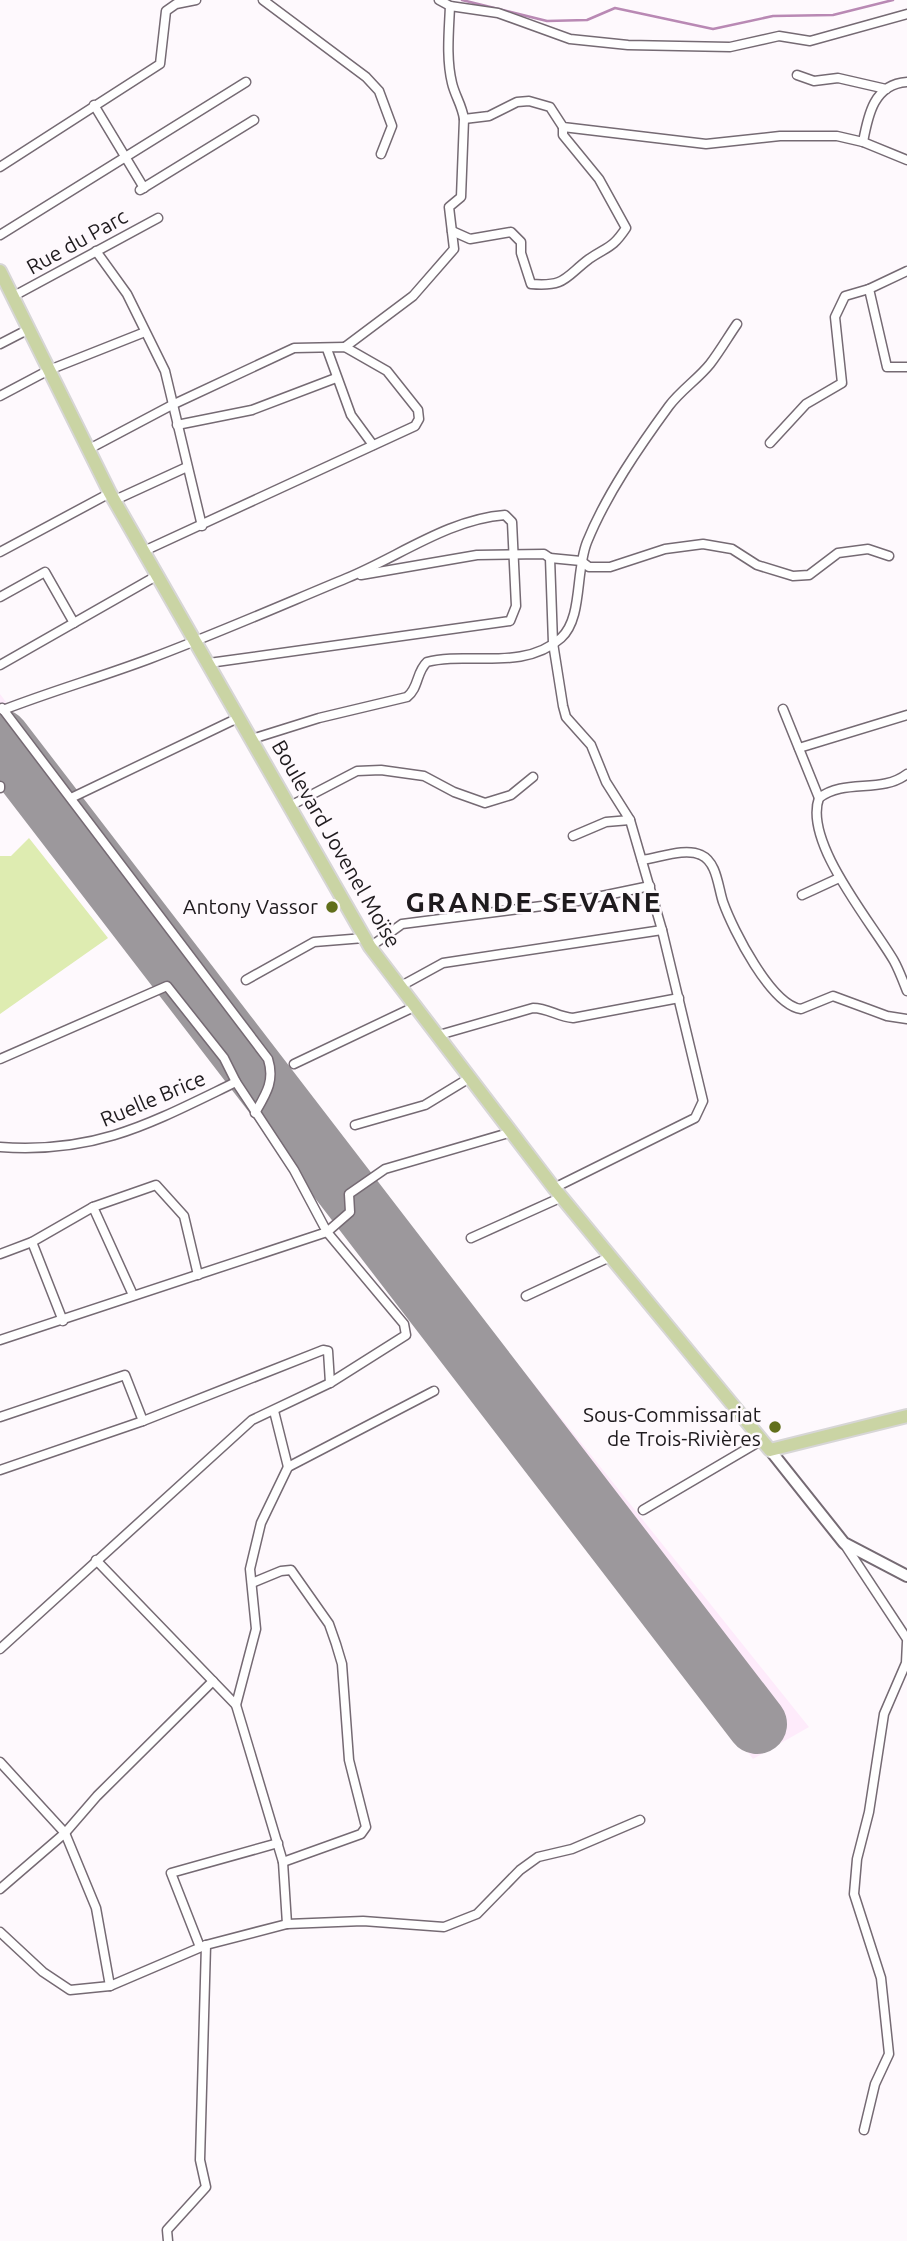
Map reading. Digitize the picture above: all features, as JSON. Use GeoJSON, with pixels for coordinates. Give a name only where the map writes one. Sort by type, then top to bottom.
{"type":"FeatureCollection","features":[{"type":"Feature","properties":{"kind":"main road","name":"Boulevard Jovenel Moïse"},"geometry":{"type":"LineString","coordinates":[[0,271],[113,496],[367,942],[558,1192],[766,1445]]}},
{"type":"Feature","properties":{"kind":"main road"},"geometry":{"type":"LineString","coordinates":[[907,1416],[766,1445],[844,1543],[907,1576]]}},
{"type":"Feature","properties":{"kind":"street"},"geometry":{"type":"LineString","coordinates":[[0,167],[160,64],[166,11],[176,4],[196,0]]}},
{"type":"Feature","properties":{"kind":"street"},"geometry":{"type":"LineString","coordinates":[[263,0],[366,77],[379,92],[392,125],[381,154]]}},
{"type":"Feature","properties":{"kind":"street"},"geometry":{"type":"LineString","coordinates":[[439,0],[450,6],[498,13],[570,39],[628,46],[730,47],[779,36],[810,41],[907,14]]}},
{"type":"Feature","properties":{"kind":"street"},"geometry":{"type":"LineString","coordinates":[[89,449],[172,405],[294,348],[345,347],[413,296],[454,249],[449,207],[461,197],[464,119],[462,104],[451,75],[450,6]]}},
{"type":"Feature","properties":{"kind":"street"},"geometry":{"type":"LineString","coordinates":[[797,75],[814,81],[838,78],[886,89]]}},
{"type":"Feature","properties":{"kind":"street"},"geometry":{"type":"LineString","coordinates":[[0,235],[246,82]]}},
{"type":"Feature","properties":{"kind":"street"},"geometry":{"type":"LineString","coordinates":[[863,142],[869,112],[886,89],[895,83],[907,82]]}},
{"type":"Feature","properties":{"kind":"street"},"geometry":{"type":"LineString","coordinates":[[452,232],[471,239],[511,232],[521,242],[521,253],[531,284],[541,285],[565,281],[589,259],[607,251],[626,228],[599,179],[563,135],[563,127],[550,107],[529,101],[517,102],[489,116],[464,119]]}},
{"type":"Feature","properties":{"kind":"street"},"geometry":{"type":"LineString","coordinates":[[94,104],[142,189],[254,120]]}},
{"type":"Feature","properties":{"kind":"street"},"geometry":{"type":"LineString","coordinates":[[563,127],[706,144],[807,134],[863,142],[907,160]]}},
{"type":"Feature","properties":{"kind":"street","name":"Rue du Parc"},"geometry":{"type":"LineString","coordinates":[[12,297],[158,218]]}},
{"type":"Feature","properties":{"kind":"street"},"geometry":{"type":"LineString","coordinates":[[96,251],[127,294],[164,371],[202,526]]}},
{"type":"Feature","properties":{"kind":"street"},"geometry":{"type":"LineString","coordinates":[[770,443],[806,404],[842,383],[835,317],[845,296],[869,289],[907,271]]}},
{"type":"Feature","properties":{"kind":"street"},"geometry":{"type":"LineString","coordinates":[[869,289],[887,367],[907,367]]}},
{"type":"Feature","properties":{"kind":"street"},"geometry":{"type":"LineString","coordinates":[[252,739],[319,718],[407,697],[413,693],[421,670],[427,662],[492,661],[553,643],[561,638],[577,609],[577,581],[587,542],[639,450],[671,403],[709,364],[737,324]]}},
{"type":"Feature","properties":{"kind":"street"},"geometry":{"type":"LineString","coordinates":[[0,344],[29,330]]}},
{"type":"Feature","properties":{"kind":"street"},"geometry":{"type":"LineString","coordinates":[[0,396],[49,370],[145,332]]}},
{"type":"Feature","properties":{"kind":"street"},"geometry":{"type":"LineString","coordinates":[[144,551],[415,426],[419,419],[418,411],[387,371],[345,347]]}},
{"type":"Feature","properties":{"kind":"street"},"geometry":{"type":"LineString","coordinates":[[327,349],[351,415],[373,445]]}},
{"type":"Feature","properties":{"kind":"street"},"geometry":{"type":"LineString","coordinates":[[177,425],[252,410],[336,378]]}},
{"type":"Feature","properties":{"kind":"street"},"geometry":{"type":"LineString","coordinates":[[0,552],[113,496],[187,467]]}},
{"type":"Feature","properties":{"kind":"street"},"geometry":{"type":"LineString","coordinates":[[209,663],[405,633],[505,623],[513,618],[516,606],[512,522],[505,515],[498,515],[422,541],[351,577],[149,659],[2,707],[268,1059],[271,1070],[269,1090],[256,1113]]}},
{"type":"Feature","properties":{"kind":"street"},"geometry":{"type":"LineString","coordinates":[[351,577],[445,559],[514,554],[544,554],[550,558],[581,561],[589,567],[610,567],[665,549],[703,544],[733,549],[757,565],[793,576],[809,575],[838,553],[868,549],[889,556]]}},
{"type":"Feature","properties":{"kind":"street"},"geometry":{"type":"LineString","coordinates":[[471,1238],[687,1122],[701,1111],[703,1090],[662,930],[630,820],[606,782],[591,745],[566,717],[553,643],[550,558]]}},
{"type":"Feature","properties":{"kind":"street"},"geometry":{"type":"LineString","coordinates":[[0,597],[46,572],[74,623]]}},
{"type":"Feature","properties":{"kind":"street"},"geometry":{"type":"LineString","coordinates":[[0,665],[158,575]]}},
{"type":"Feature","properties":{"kind":"street"},"geometry":{"type":"LineString","coordinates":[[783,709],[819,798],[815,819],[839,878],[895,963],[907,991]]}},
{"type":"Feature","properties":{"kind":"street"},"geometry":{"type":"LineString","coordinates":[[799,748],[907,715]]}},
{"type":"Feature","properties":{"kind":"street"},"geometry":{"type":"LineString","coordinates":[[71,798],[240,717]]}},
{"type":"Feature","properties":{"kind":"street"},"geometry":{"type":"LineString","coordinates":[[290,806],[357,771],[382,770],[424,776],[454,792],[485,803],[511,795],[533,777]]}},
{"type":"Feature","properties":{"kind":"street"},"geometry":{"type":"LineString","coordinates":[[819,798],[841,787],[890,783],[907,774]]}},
{"type":"Feature","properties":{"kind":"street"},"geometry":{"type":"LineString","coordinates":[[573,836],[606,822],[630,820]]}},
{"type":"Feature","properties":{"kind":"street"},"geometry":{"type":"LineString","coordinates":[[642,860],[691,852],[703,855],[711,863],[731,919],[762,975],[786,1004],[801,1009],[838,997],[887,1016],[907,1019]]}},
{"type":"Feature","properties":{"kind":"street"},"geometry":{"type":"LineString","coordinates":[[802,895],[839,878]]}},
{"type":"Feature","properties":{"kind":"street"},"geometry":{"type":"LineString","coordinates":[[246,980],[314,942],[367,942],[402,924],[549,905],[650,886]]}},
{"type":"Feature","properties":{"kind":"street"},"geometry":{"type":"LineString","coordinates":[[401,986],[443,963],[662,930]]}},
{"type":"Feature","properties":{"kind":"street"},"geometry":{"type":"LineString","coordinates":[[0,1059],[167,986],[224,1058],[236,1082],[294,1170],[327,1232],[407,1330],[406,1335],[330,1382],[252,1420],[0,1649]]}},
{"type":"Feature","properties":{"kind":"street"},"geometry":{"type":"LineString","coordinates":[[439,1035],[533,1008],[544,1009],[561,1017],[573,1017],[679,999]]}},
{"type":"Feature","properties":{"kind":"street"},"geometry":{"type":"LineString","coordinates":[[294,1064],[416,1006]]}},
{"type":"Feature","properties":{"kind":"street"},"geometry":{"type":"LineString","coordinates":[[355,1125],[425,1105],[471,1077]]}},
{"type":"Feature","properties":{"kind":"street","name":"Ruelle Brice"},"geometry":{"type":"LineString","coordinates":[[0,1147],[37,1149],[104,1140],[148,1124],[236,1082]]}},
{"type":"Feature","properties":{"kind":"street"},"geometry":{"type":"LineString","coordinates":[[0,1340],[327,1232],[350,1212],[349,1194],[384,1169],[512,1132]]}},
{"type":"Feature","properties":{"kind":"street"},"geometry":{"type":"LineString","coordinates":[[0,1254],[32,1242],[93,1207],[156,1185],[184,1216],[198,1275]]}},
{"type":"Feature","properties":{"kind":"street"},"geometry":{"type":"LineString","coordinates":[[93,1207],[133,1295]]}},
{"type":"Feature","properties":{"kind":"street"},"geometry":{"type":"LineString","coordinates":[[32,1242],[62,1321]]}},
{"type":"Feature","properties":{"kind":"street"},"geometry":{"type":"LineString","coordinates":[[526,1296],[612,1256]]}},
{"type":"Feature","properties":{"kind":"street"},"geometry":{"type":"LineString","coordinates":[[0,1470],[143,1421],[323,1350],[328,1351],[330,1382]]}},
{"type":"Feature","properties":{"kind":"street"},"geometry":{"type":"LineString","coordinates":[[0,1417],[125,1375],[143,1421]]}},
{"type":"Feature","properties":{"kind":"street"},"geometry":{"type":"LineString","coordinates":[[236,1705],[256,1629],[250,1569],[261,1523],[288,1467],[434,1391]]}},
{"type":"Feature","properties":{"kind":"street"},"geometry":{"type":"LineString","coordinates":[[274,1411],[288,1467]]}},
{"type":"Feature","properties":{"kind":"street"},"geometry":{"type":"LineString","coordinates":[[643,1510],[766,1445]]}},
{"type":"Feature","properties":{"kind":"street"},"geometry":{"type":"LineString","coordinates":[[844,1543],[907,1640],[906,1663],[884,1714],[869,1812],[857,1858],[854,1894],[881,1978],[888,2054],[875,2084],[864,2130]]}},
{"type":"Feature","properties":{"kind":"street"},"geometry":{"type":"LineString","coordinates":[[96,1560],[236,1705],[283,1862],[287,1924]]}},
{"type":"Feature","properties":{"kind":"street"},"geometry":{"type":"LineString","coordinates":[[251,1583],[281,1571],[291,1570],[329,1624],[342,1664],[349,1760],[366,1827],[360,1833],[283,1862]]}},
{"type":"Feature","properties":{"kind":"street"},"geometry":{"type":"LineString","coordinates":[[0,1889],[65,1833],[97,1796],[213,1681]]}},
{"type":"Feature","properties":{"kind":"street"},"geometry":{"type":"LineString","coordinates":[[0,1762],[65,1833],[96,1908],[110,1986]]}},
{"type":"Feature","properties":{"kind":"street"},"geometry":{"type":"LineString","coordinates":[[0,1932],[43,1972],[70,1990],[110,1986],[203,1946],[287,1924],[363,1921],[444,1927],[477,1914],[520,1870],[538,1857],[572,1849],[640,1820]]}},
{"type":"Feature","properties":{"kind":"street"},"geometry":{"type":"LineString","coordinates":[[167,2241],[167,2231],[205,2187],[200,2160],[203,1946],[171,1873],[278,1843]]}},
{"type":"Feature","properties":{"kind":"shaded area"},"geometry":{"type":"Polygon","coordinates":[[[0,694],[331,1131],[809,1727],[753,1759],[321,1184],[0,777],[0,694]]]}},
{"type":"Feature","properties":{"kind":"green space"},"geometry":{"type":"Polygon","coordinates":[[[29,838],[108,938],[0,1014],[0,856],[11,856],[29,838]]]}},
{"type":"Feature","properties":{"kind":"waterway"},"geometry":{"type":"LineString","coordinates":[[462,0],[547,21],[587,20],[615,8],[713,29],[773,16],[833,15],[893,0]]}},
{"type":"Feature","properties":{"kind":"runway"},"geometry":{"type":"LineString","coordinates":[[0,739],[757,1724]]}},
{"type":"Feature","properties":{"kind":"place","name":"Antony Vassor"},"geometry":{"type":"Point","coordinates":[332,907]}},
{"type":"Feature","properties":{"kind":"place","name":"Sous-Commissariat de Trois-Rivières"},"geometry":{"type":"Point","coordinates":[775,1427]}},
{"type":"Feature","properties":{"kind":"district","name":"GRANDE SEVANE"},"geometry":{"type":"Point","coordinates":[534,902]}}]}
